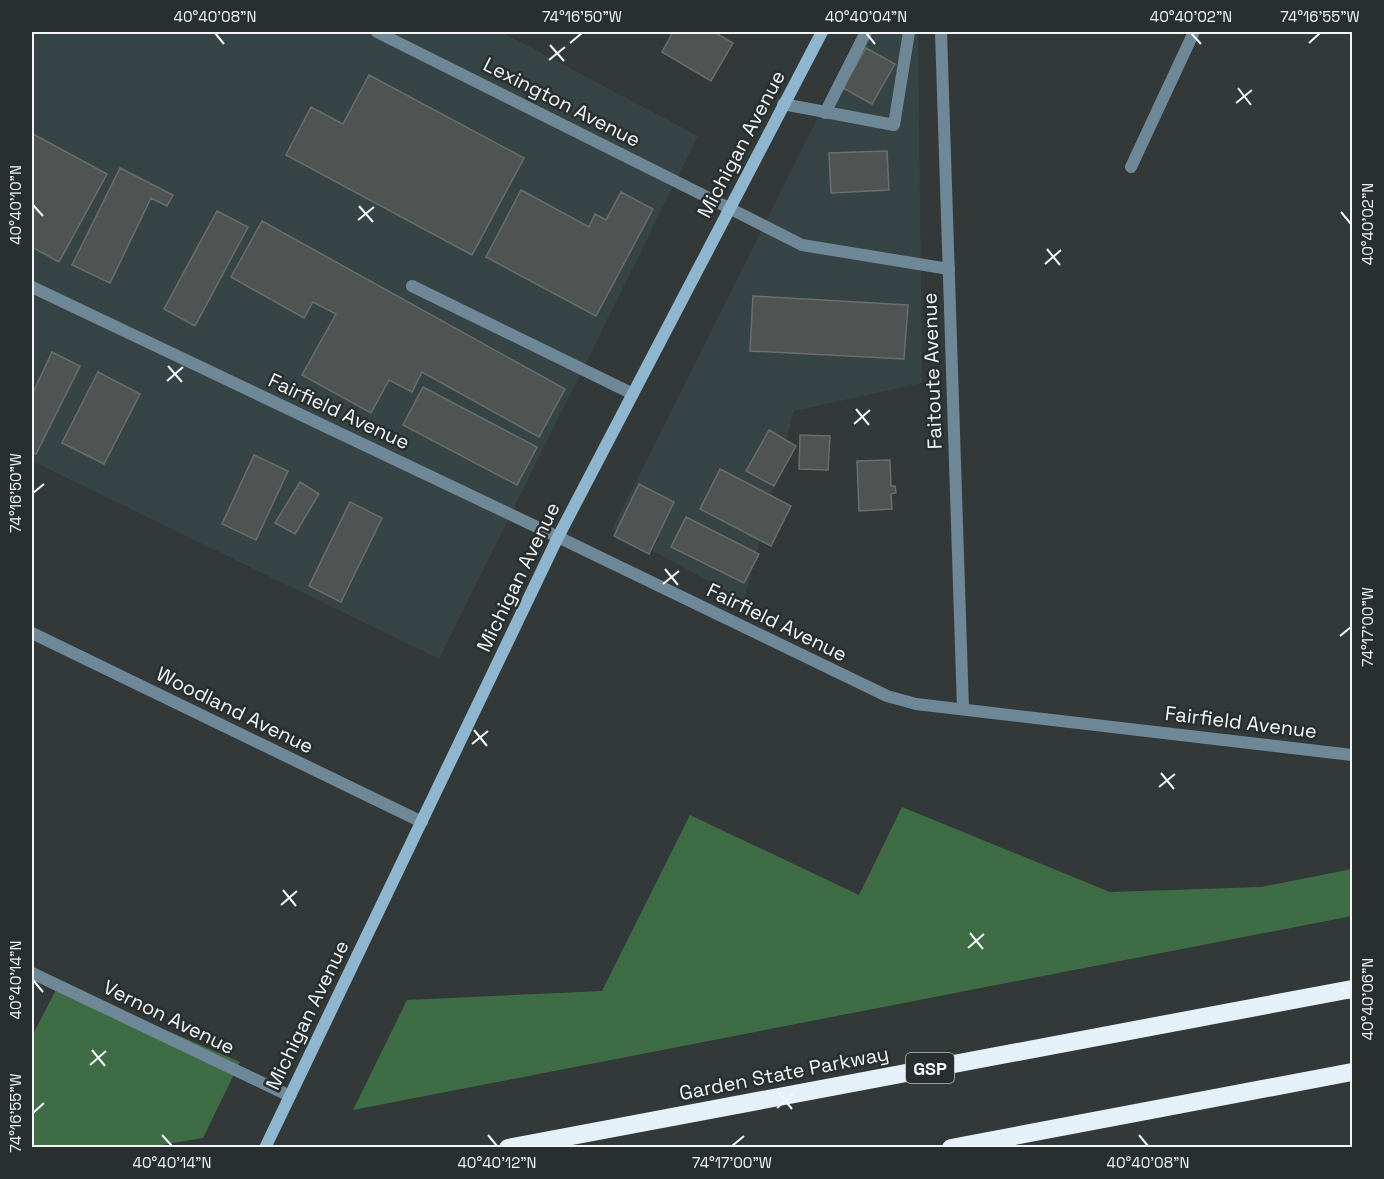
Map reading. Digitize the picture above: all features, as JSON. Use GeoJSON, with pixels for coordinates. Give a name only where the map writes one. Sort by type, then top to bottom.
{"type":"FeatureCollection","features":[{"type":"Feature","properties":{"kind":"highway","name":"Garden State Parkway"},"geometry":{"type":"LineString","coordinates":[[508,1148],[1353,989]]}},
{"type":"Feature","properties":{"kind":"highway"},"geometry":{"type":"LineString","coordinates":[[951,1148],[1353,1072]]}},
{"type":"Feature","properties":{"kind":"street","name":"Lexington Avenue"},"geometry":{"type":"LineString","coordinates":[[377,32],[802,246],[949,269]]}},
{"type":"Feature","properties":{"kind":"street","name":"Michigan Avenue"},"geometry":{"type":"LineString","coordinates":[[265,1148],[558,537],[822,32]]}},
{"type":"Feature","properties":{"kind":"street"},"geometry":{"type":"LineString","coordinates":[[825,113],[866,32]]}},
{"type":"Feature","properties":{"kind":"street"},"geometry":{"type":"LineString","coordinates":[[783,104],[894,125],[909,32]]}},
{"type":"Feature","properties":{"kind":"street","name":"Faitoute Avenue"},"geometry":{"type":"LineString","coordinates":[[941,32],[963,709]]}},
{"type":"Feature","properties":{"kind":"street"},"geometry":{"type":"LineString","coordinates":[[1131,167],[1194,32]]}},
{"type":"Feature","properties":{"kind":"street"},"geometry":{"type":"LineString","coordinates":[[412,286],[633,394]]}},
{"type":"Feature","properties":{"kind":"street","name":"Fairfield Avenue"},"geometry":{"type":"LineString","coordinates":[[32,287],[879,692],[916,704],[1353,755]]}},
{"type":"Feature","properties":{"kind":"street","name":"Woodland Avenue"},"geometry":{"type":"LineString","coordinates":[[32,633],[422,822]]}},
{"type":"Feature","properties":{"kind":"street","name":"Vernon Avenue"},"geometry":{"type":"LineString","coordinates":[[32,973],[290,1096]]}},
{"type":"Feature","properties":{"kind":"shaded area"},"geometry":{"type":"Polygon","coordinates":[[[32,32],[506,32],[505,34],[698,136],[439,659],[32,461],[32,32]]]}},
{"type":"Feature","properties":{"kind":"shaded area"},"geometry":{"type":"Polygon","coordinates":[[[861,32],[918,32],[922,383],[794,411],[744,600],[612,529],[861,32]]]}},
{"type":"Feature","properties":{"kind":"green space"},"geometry":{"type":"Polygon","coordinates":[[[902,807],[1110,892],[1261,887],[1352,869],[1352,916],[353,1110],[407,1000],[602,991],[690,815],[859,895],[902,807]]]}},
{"type":"Feature","properties":{"kind":"green space"},"geometry":{"type":"Polygon","coordinates":[[[59,984],[240,1062],[203,1138],[150,1147],[32,1148],[32,1036],[59,984]]]}},
{"type":"Feature","properties":{"kind":"building"},"geometry":{"type":"Polygon","coordinates":[[[673,32],[714,32],[733,43],[711,81],[662,52],[673,32]]]}},
{"type":"Feature","properties":{"kind":"building"},"geometry":{"type":"Polygon","coordinates":[[[866,48],[895,64],[872,104],[843,88],[866,48]]]}},
{"type":"Feature","properties":{"kind":"building"},"geometry":{"type":"Polygon","coordinates":[[[369,75],[524,158],[472,255],[286,155],[311,107],[343,124],[369,75]]]}},
{"type":"Feature","properties":{"kind":"building"},"geometry":{"type":"Polygon","coordinates":[[[33,134],[107,174],[59,262],[32,247],[33,134]]]}},
{"type":"Feature","properties":{"kind":"building"},"geometry":{"type":"Polygon","coordinates":[[[887,151],[889,190],[831,193],[829,153],[887,151]]]}},
{"type":"Feature","properties":{"kind":"building"},"geometry":{"type":"Polygon","coordinates":[[[120,168],[173,195],[167,206],[151,198],[110,283],[72,265],[120,168]]]}},
{"type":"Feature","properties":{"kind":"building"},"geometry":{"type":"Polygon","coordinates":[[[521,190],[589,227],[595,214],[606,220],[621,192],[653,209],[596,316],[486,257],[521,190]]]}},
{"type":"Feature","properties":{"kind":"building"},"geometry":{"type":"Polygon","coordinates":[[[217,211],[248,227],[195,326],[164,309],[217,211]]]}},
{"type":"Feature","properties":{"kind":"building"},"geometry":{"type":"Polygon","coordinates":[[[262,221],[565,389],[539,437],[422,372],[412,392],[389,380],[371,413],[302,375],[336,314],[313,302],[304,318],[231,277],[262,221]]]}},
{"type":"Feature","properties":{"kind":"building"},"geometry":{"type":"Polygon","coordinates":[[[753,296],[908,305],[904,359],[750,351],[753,296]]]}},
{"type":"Feature","properties":{"kind":"building"},"geometry":{"type":"Polygon","coordinates":[[[52,352],[80,366],[36,454],[32,452],[32,395],[52,352]]]}},
{"type":"Feature","properties":{"kind":"building"},"geometry":{"type":"Polygon","coordinates":[[[98,372],[140,394],[104,464],[62,443],[98,372]]]}},
{"type":"Feature","properties":{"kind":"building"},"geometry":{"type":"Polygon","coordinates":[[[423,387],[537,447],[517,485],[403,425],[423,387]]]}},
{"type":"Feature","properties":{"kind":"building"},"geometry":{"type":"Polygon","coordinates":[[[769,430],[796,446],[774,486],[746,471],[769,430]]]}},
{"type":"Feature","properties":{"kind":"building"},"geometry":{"type":"Polygon","coordinates":[[[800,435],[830,436],[828,470],[799,469],[800,435]]]}},
{"type":"Feature","properties":{"kind":"building"},"geometry":{"type":"Polygon","coordinates":[[[254,455],[288,471],[256,540],[222,524],[254,455]]]}},
{"type":"Feature","properties":{"kind":"building"},"geometry":{"type":"Polygon","coordinates":[[[890,460],[891,486],[895,486],[896,493],[891,494],[892,509],[859,511],[857,461],[890,460]]]}},
{"type":"Feature","properties":{"kind":"building"},"geometry":{"type":"Polygon","coordinates":[[[720,469],[791,506],[771,546],[700,509],[720,469]]]}},
{"type":"Feature","properties":{"kind":"building"},"geometry":{"type":"Polygon","coordinates":[[[300,482],[319,494],[295,534],[275,523],[300,482]]]}},
{"type":"Feature","properties":{"kind":"building"},"geometry":{"type":"Polygon","coordinates":[[[639,484],[674,502],[649,554],[614,536],[639,484]]]}},
{"type":"Feature","properties":{"kind":"building"},"geometry":{"type":"Polygon","coordinates":[[[350,502],[382,518],[341,602],[309,586],[350,502]]]}},
{"type":"Feature","properties":{"kind":"building"},"geometry":{"type":"Polygon","coordinates":[[[686,517],[759,554],[744,583],[671,547],[686,517]]]}}]}
